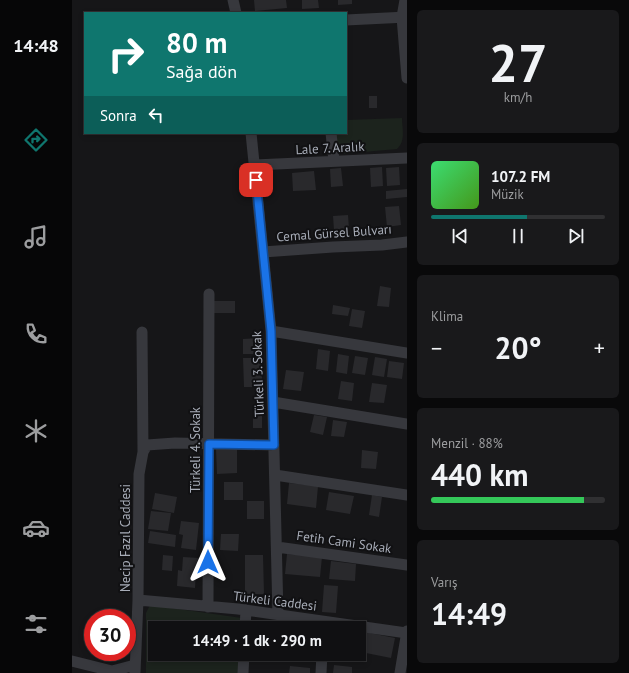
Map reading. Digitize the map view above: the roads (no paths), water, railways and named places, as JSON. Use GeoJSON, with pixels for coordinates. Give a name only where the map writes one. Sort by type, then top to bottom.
{"type":"FeatureCollection","features":[{"type":"Feature","properties":{"kind":"street"},"geometry":{"type":"LineString","coordinates":[[232,0],[236,12]]}},
{"type":"Feature","properties":{"kind":"street"},"geometry":{"type":"LineString","coordinates":[[405,0],[407,78]]}},
{"type":"Feature","properties":{"kind":"street"},"geometry":{"type":"LineString","coordinates":[[347,20],[405,17]]}},
{"type":"Feature","properties":{"kind":"street","name":"Türkeli 3. Sokak"},"geometry":{"type":"LineString","coordinates":[[251,134],[271,331],[278,615]]}},
{"type":"Feature","properties":{"kind":"street"},"geometry":{"type":"LineString","coordinates":[[332,134],[334,161]]}},
{"type":"Feature","properties":{"kind":"street","name":"Lale 7. Aralık"},"geometry":{"type":"LineString","coordinates":[[255,165],[407,158]]}},
{"type":"Feature","properties":{"kind":"street","name":"Cemal Gürsel Bulvarı"},"geometry":{"type":"LineString","coordinates":[[263,252],[333,247],[382,246],[407,242]]}},
{"type":"Feature","properties":{"kind":"street","name":"Türkeli 4. Sokak"},"geometry":{"type":"LineString","coordinates":[[208,607],[209,294]]}},
{"type":"Feature","properties":{"kind":"street"},"geometry":{"type":"LineString","coordinates":[[271,331],[407,353]]}},
{"type":"Feature","properties":{"kind":"street","name":"Necip Fazıl Caddesi"},"geometry":{"type":"LineString","coordinates":[[135,669],[138,600],[139,474],[143,452],[142,332]]}},
{"type":"Feature","properties":{"kind":"street"},"geometry":{"type":"LineString","coordinates":[[273,402],[407,424]]}},
{"type":"Feature","properties":{"kind":"street"},"geometry":{"type":"LineString","coordinates":[[143,452],[147,445],[175,443],[274,445]]}},
{"type":"Feature","properties":{"kind":"street"},"geometry":{"type":"LineString","coordinates":[[275,475],[407,496]]}},
{"type":"Feature","properties":{"kind":"street","name":"Fetih Cami Sokak"},"geometry":{"type":"LineString","coordinates":[[277,547],[407,565]]}},
{"type":"Feature","properties":{"kind":"street","name":"Türkeli Caddesi"},"geometry":{"type":"LineString","coordinates":[[138,600],[246,610],[305,621]]}},
{"type":"Feature","properties":{"kind":"street"},"geometry":{"type":"LineString","coordinates":[[245,621],[246,610]]}},
{"type":"Feature","properties":{"kind":"street","name":"Türkeli Caddesi"},"geometry":{"type":"LineString","coordinates":[[366,629],[407,632]]}},
{"type":"Feature","properties":{"kind":"street"},"geometry":{"type":"LineString","coordinates":[[400,673],[407,632]]}},
{"type":"Feature","properties":{"kind":"street"},"geometry":{"type":"LineString","coordinates":[[72,661],[112,671],[135,669]]}},
{"type":"Feature","properties":{"kind":"street"},"geometry":{"type":"LineString","coordinates":[[243,673],[244,661]]}},
{"type":"Feature","properties":{"kind":"street"},"geometry":{"type":"LineString","coordinates":[[321,673],[322,661]]}}]}
